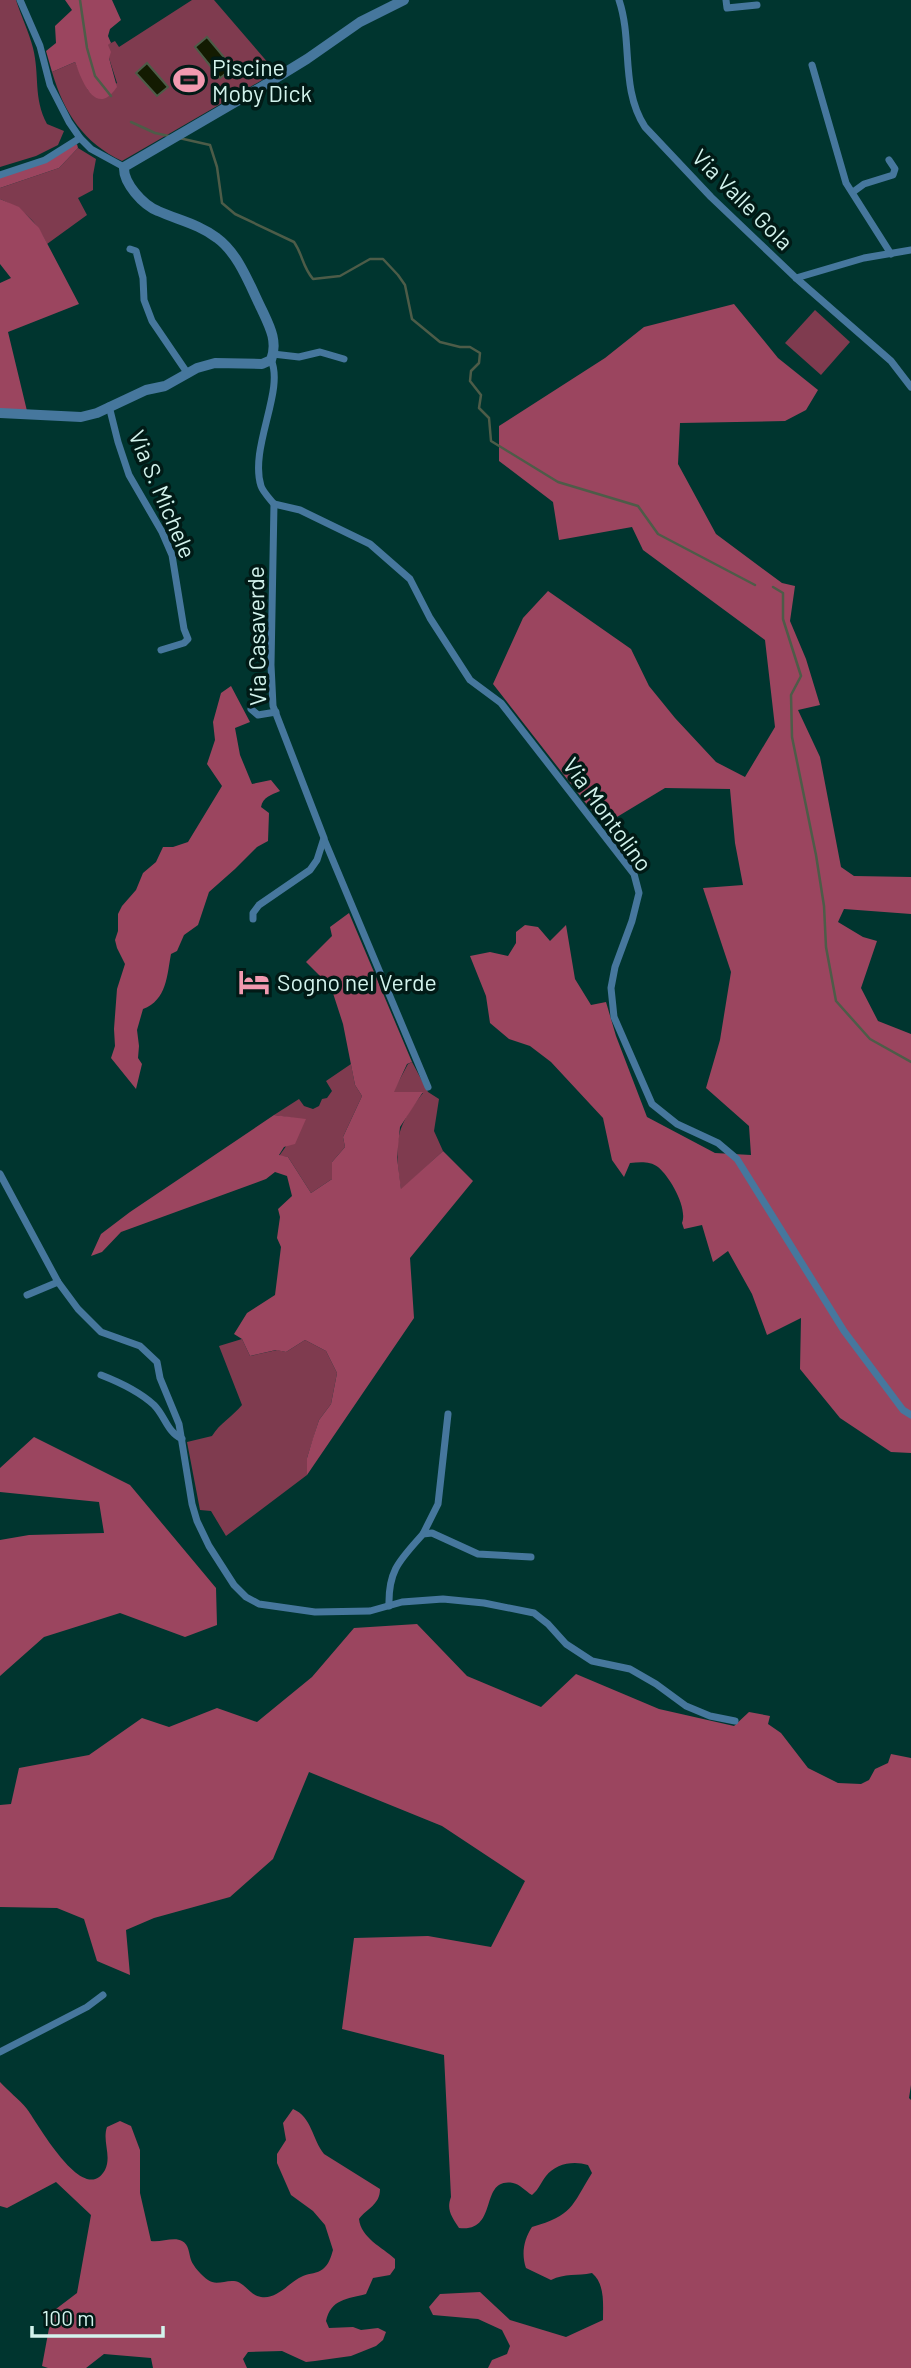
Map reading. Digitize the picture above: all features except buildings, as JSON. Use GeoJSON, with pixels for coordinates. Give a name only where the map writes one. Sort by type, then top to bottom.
{"type":"FeatureCollection","features":[{"type":"Feature","properties":{"kind":"street"},"geometry":{"type":"LineString","coordinates":[[20,0],[40,46],[53,93],[79,138],[90,149],[124,167]]}},
{"type":"Feature","properties":{"kind":"street"},"geometry":{"type":"LineString","coordinates":[[124,167],[307,59],[360,22],[404,0]]}},
{"type":"Feature","properties":{"kind":"street","name":"Via Valle Gola"},"geometry":{"type":"LineString","coordinates":[[619,0],[624,18],[628,79],[636,113],[645,127],[711,197],[796,278],[891,361],[911,387]]}},
{"type":"Feature","properties":{"kind":"street"},"geometry":{"type":"LineString","coordinates":[[726,0],[727,8],[757,5]]}},
{"type":"Feature","properties":{"kind":"street"},"geometry":{"type":"LineString","coordinates":[[812,65],[846,183],[891,254]]}},
{"type":"Feature","properties":{"kind":"street"},"geometry":{"type":"LineString","coordinates":[[0,175],[45,160],[79,138]]}},
{"type":"Feature","properties":{"kind":"street"},"geometry":{"type":"LineString","coordinates":[[853,192],[864,184],[893,176],[895,169],[889,160]]}},
{"type":"Feature","properties":{"kind":"street"},"geometry":{"type":"LineString","coordinates":[[0,414],[81,417],[97,413],[109,405],[146,390],[164,386],[197,368],[215,363],[262,364],[272,357],[275,350],[270,327],[245,275],[229,250],[218,238],[194,224],[156,211],[128,184],[124,167]]}},
{"type":"Feature","properties":{"kind":"street"},"geometry":{"type":"LineString","coordinates":[[130,249],[136,251],[144,300],[152,321],[188,374]]}},
{"type":"Feature","properties":{"kind":"street"},"geometry":{"type":"LineString","coordinates":[[796,278],[864,258],[911,250]]}},
{"type":"Feature","properties":{"kind":"street"},"geometry":{"type":"LineString","coordinates":[[272,357],[299,357],[320,352],[344,359]]}},
{"type":"Feature","properties":{"kind":"street","name":"Via Casaverde"},"geometry":{"type":"LineString","coordinates":[[272,357],[275,377],[259,457],[261,488],[274,504],[271,665],[274,706],[324,838],[428,1087]]}},
{"type":"Feature","properties":{"kind":"street","name":"Via S. Michele"},"geometry":{"type":"LineString","coordinates":[[109,405],[129,475],[172,555],[188,639],[184,643],[162,650]]}},
{"type":"Feature","properties":{"kind":"street","name":"Via Montolino"},"geometry":{"type":"LineString","coordinates":[[274,504],[300,510],[370,544],[411,579],[430,618],[470,680],[501,703],[634,874],[639,893],[615,967],[611,988],[614,1017],[652,1104],[677,1124],[718,1143],[737,1158],[844,1331],[903,1410],[911,1415]]}},
{"type":"Feature","properties":{"kind":"street"},"geometry":{"type":"LineString","coordinates":[[251,709],[258,715],[276,712]]}},
{"type":"Feature","properties":{"kind":"street"},"geometry":{"type":"LineString","coordinates":[[253,919],[258,905],[310,870],[317,860],[324,838]]}},
{"type":"Feature","properties":{"kind":"street"},"geometry":{"type":"LineString","coordinates":[[0,1174],[3,1188],[58,1282],[78,1309],[101,1332],[140,1346],[157,1362],[160,1378],[180,1424],[197,1521],[209,1546],[234,1585],[246,1597],[259,1604],[315,1612],[370,1611],[402,1602],[443,1599],[484,1603],[534,1613],[566,1644],[592,1661],[629,1669],[656,1684],[686,1706],[710,1716],[735,1721]]}},
{"type":"Feature","properties":{"kind":"street"},"geometry":{"type":"LineString","coordinates":[[27,1295],[58,1282]]}},
{"type":"Feature","properties":{"kind":"street"},"geometry":{"type":"LineString","coordinates":[[101,1375],[119,1382],[155,1406],[174,1436],[182,1439]]}},
{"type":"Feature","properties":{"kind":"street"},"geometry":{"type":"LineString","coordinates":[[389,1606],[388,1588],[391,1575],[423,1534],[438,1504],[448,1414]]}},
{"type":"Feature","properties":{"kind":"street"},"geometry":{"type":"LineString","coordinates":[[423,1534],[432,1533],[478,1554],[531,1557]]}},
{"type":"Feature","properties":{"kind":"street"},"geometry":{"type":"LineString","coordinates":[[0,2052],[87,2007],[103,1995]]}},
{"type":"Feature","properties":{"kind":"shaded area"},"geometry":{"type":"Polygon","coordinates":[[[0,0],[16,0],[33,48],[38,96],[43,114],[47,124],[64,131],[58,145],[36,156],[0,167],[0,0]]]}},
{"type":"Feature","properties":{"kind":"shaded area"},"geometry":{"type":"Polygon","coordinates":[[[65,0],[112,0],[121,20],[110,29],[108,36],[111,43],[108,45],[111,52],[109,58],[117,87],[103,99],[89,91],[75,62],[52,72],[46,51],[56,43],[55,26],[72,10],[65,0]]]}},
{"type":"Feature","properties":{"kind":"shaded area","name":"Piscine Moby Dick"},"geometry":{"type":"Polygon","coordinates":[[[192,0],[214,0],[276,72],[122,161],[97,145],[77,125],[63,101],[52,72],[75,62],[88,90],[96,97],[117,83],[107,45],[115,41],[119,47],[192,0]]]}},
{"type":"Feature","properties":{"kind":"shaded area"},"geometry":{"type":"Polygon","coordinates":[[[207,37],[233,68],[220,78],[195,47],[207,37]]]}},
{"type":"Feature","properties":{"kind":"shaded area"},"geometry":{"type":"Polygon","coordinates":[[[147,63],[168,87],[157,96],[136,73],[147,63]]]}},
{"type":"Feature","properties":{"kind":"shaded area"},"geometry":{"type":"Polygon","coordinates":[[[77,144],[78,148],[59,168],[0,188],[0,178],[77,144]]]}},
{"type":"Feature","properties":{"kind":"shaded area"},"geometry":{"type":"Polygon","coordinates":[[[78,148],[96,159],[93,190],[78,198],[87,215],[47,244],[28,217],[0,199],[0,188],[59,168],[78,148]]]}},
{"type":"Feature","properties":{"kind":"shaded area"},"geometry":{"type":"Polygon","coordinates":[[[0,199],[19,207],[39,228],[79,304],[8,332],[27,411],[0,410],[0,283],[11,278],[0,264],[0,199]]]}},
{"type":"Feature","properties":{"kind":"shaded area"},"geometry":{"type":"Polygon","coordinates":[[[734,304],[778,358],[818,390],[806,410],[785,421],[680,423],[678,464],[716,534],[782,583],[795,586],[790,621],[806,659],[820,705],[798,710],[820,757],[841,867],[854,876],[911,877],[911,914],[844,909],[838,922],[863,937],[877,941],[861,988],[878,1021],[911,1034],[911,1453],[891,1452],[840,1418],[800,1369],[801,1318],[767,1335],[752,1294],[728,1251],[713,1262],[702,1225],[684,1229],[680,1201],[668,1178],[658,1167],[641,1162],[630,1163],[624,1177],[612,1160],[603,1118],[551,1062],[530,1046],[509,1039],[490,1023],[486,996],[470,956],[490,952],[508,956],[516,943],[516,932],[525,925],[538,927],[550,941],[566,925],[575,979],[591,1005],[606,1002],[647,1117],[715,1153],[751,1155],[749,1126],[706,1088],[720,1040],[731,972],[703,888],[743,885],[735,843],[730,789],[665,788],[607,823],[599,820],[493,684],[523,618],[548,591],[631,649],[649,686],[675,718],[716,762],[745,777],[775,727],[765,640],[643,550],[632,527],[559,540],[553,502],[499,461],[499,426],[605,358],[644,327],[734,304]]]}},
{"type":"Feature","properties":{"kind":"shaded area"},"geometry":{"type":"Polygon","coordinates":[[[815,310],[850,342],[821,375],[785,343],[815,310]]]}},
{"type":"Feature","properties":{"kind":"shaded area"},"geometry":{"type":"Polygon","coordinates":[[[231,686],[250,722],[235,728],[240,755],[252,784],[271,780],[280,791],[266,799],[261,807],[269,813],[268,841],[257,847],[209,892],[198,925],[184,935],[177,951],[171,954],[161,993],[157,1000],[143,1009],[137,1030],[138,1058],[142,1064],[136,1089],[111,1058],[115,1046],[117,989],[125,964],[115,940],[118,914],[136,890],[143,873],[156,862],[163,847],[188,842],[222,786],[207,764],[215,740],[213,722],[221,693],[231,686]]]}},
{"type":"Feature","properties":{"kind":"shaded area"},"geometry":{"type":"Polygon","coordinates":[[[349,913],[412,1062],[407,1064],[394,1092],[423,1092],[400,1127],[397,1157],[401,1189],[443,1151],[473,1181],[410,1258],[414,1318],[307,1475],[307,1458],[319,1420],[331,1404],[337,1373],[326,1351],[305,1340],[286,1352],[276,1350],[250,1356],[242,1339],[234,1334],[247,1313],[275,1295],[281,1247],[277,1238],[280,1217],[278,1209],[292,1196],[287,1176],[275,1172],[266,1179],[121,1232],[102,1252],[91,1256],[101,1234],[274,1115],[306,1119],[295,1144],[284,1147],[279,1155],[288,1157],[311,1193],[332,1179],[332,1162],[345,1147],[343,1137],[362,1096],[355,1085],[343,1024],[331,987],[306,962],[332,936],[330,927],[349,913]]]}},
{"type":"Feature","properties":{"kind":"shaded area"},"geometry":{"type":"Polygon","coordinates":[[[412,1062],[428,1092],[439,1099],[434,1131],[443,1151],[401,1190],[398,1138],[406,1117],[423,1093],[393,1092],[408,1064],[412,1062]]]}},
{"type":"Feature","properties":{"kind":"shaded area"},"geometry":{"type":"Polygon","coordinates":[[[351,1064],[355,1085],[362,1096],[343,1137],[345,1147],[332,1162],[332,1179],[311,1193],[288,1157],[279,1156],[305,1120],[274,1115],[299,1099],[304,1106],[313,1109],[319,1106],[322,1099],[327,1098],[332,1091],[326,1081],[351,1064]]]}},
{"type":"Feature","properties":{"kind":"shaded area"},"geometry":{"type":"Polygon","coordinates":[[[242,1339],[250,1356],[277,1350],[286,1352],[305,1340],[326,1351],[337,1373],[331,1404],[319,1420],[307,1458],[307,1475],[226,1536],[211,1511],[200,1510],[187,1442],[212,1436],[242,1405],[219,1346],[242,1339]]]}},
{"type":"Feature","properties":{"kind":"shaded area"},"geometry":{"type":"Polygon","coordinates":[[[34,1437],[130,1485],[216,1588],[217,1625],[185,1637],[120,1613],[44,1637],[0,1676],[0,1540],[29,1535],[104,1533],[99,1502],[0,1492],[0,1468],[34,1437]]]}},
{"type":"Feature","properties":{"kind":"shaded area"},"geometry":{"type":"Polygon","coordinates":[[[417,1624],[467,1676],[541,1707],[576,1674],[659,1709],[734,1726],[749,1712],[770,1716],[768,1724],[781,1733],[808,1768],[838,1783],[861,1784],[869,1780],[875,1769],[888,1763],[891,1754],[911,1758],[911,2368],[488,2368],[492,2360],[507,2354],[510,2346],[502,2330],[478,2319],[433,2315],[429,2307],[440,2294],[480,2292],[510,2320],[566,2337],[603,2320],[601,2288],[592,2273],[551,2280],[526,2268],[524,2257],[525,2242],[532,2227],[563,2214],[575,2202],[592,2173],[588,2165],[570,2163],[559,2166],[546,2176],[532,2195],[516,2184],[502,2183],[491,2196],[480,2222],[472,2227],[459,2228],[449,2210],[451,2197],[444,2055],[342,2029],[354,1938],[428,1936],[491,1947],[525,1881],[442,1826],[309,1772],[273,1859],[230,1897],[154,1918],[126,1930],[130,1975],[97,1961],[84,1919],[57,1908],[0,1907],[0,1805],[11,1804],[19,1768],[89,1755],[142,1718],[169,1727],[217,1708],[257,1722],[312,1677],[354,1628],[417,1624]]]}},
{"type":"Feature","properties":{"kind":"shaded area"},"geometry":{"type":"Polygon","coordinates":[[[0,2082],[27,2109],[62,2159],[85,2178],[96,2179],[105,2170],[108,2159],[107,2127],[120,2121],[131,2126],[140,2150],[140,2193],[151,2241],[175,2239],[184,2242],[194,2265],[208,2280],[214,2283],[238,2282],[261,2297],[272,2296],[303,2276],[321,2271],[328,2263],[333,2250],[325,2225],[313,2211],[291,2195],[277,2163],[277,2154],[286,2140],[283,2123],[293,2109],[299,2113],[308,2123],[324,2154],[380,2189],[375,2203],[359,2219],[368,2237],[395,2259],[395,2268],[390,2275],[373,2278],[366,2294],[336,2304],[326,2321],[329,2328],[378,2328],[386,2332],[383,2340],[376,2346],[351,2356],[306,2362],[282,2351],[248,2352],[243,2359],[247,2368],[153,2368],[151,2358],[104,2354],[86,2368],[42,2366],[52,2312],[77,2293],[91,2215],[56,2182],[7,2208],[0,2206],[0,2082]]]}},
{"type":"Feature","properties":{"kind":"waterway"},"geometry":{"type":"LineString","coordinates":[[80,0],[87,48],[95,76],[111,96]]}},
{"type":"Feature","properties":{"kind":"waterway"},"geometry":{"type":"LineString","coordinates":[[131,122],[169,136]]}},
{"type":"Feature","properties":{"kind":"waterway"},"geometry":{"type":"LineString","coordinates":[[179,138],[210,145],[217,167],[222,203],[235,214],[294,242],[313,279],[340,276],[370,259],[383,259],[405,285],[412,319],[440,342],[470,347],[480,353],[479,363],[471,371],[470,381],[481,395],[479,408],[489,418],[491,441],[558,482],[638,506],[658,534],[755,585]]}},
{"type":"Feature","properties":{"kind":"waterway"},"geometry":{"type":"LineString","coordinates":[[773,587],[783,593],[783,619],[801,676],[791,695],[792,737],[816,855],[824,906],[826,947],[836,1001],[870,1039],[911,1062]]}},
{"type":"Feature","properties":{"kind":"place","name":"Piscine Moby Dick"},"geometry":{"type":"Point","coordinates":[189,80]}},
{"type":"Feature","properties":{"kind":"place","name":"Sogno nel Verde"},"geometry":{"type":"Point","coordinates":[254,982]}}]}
